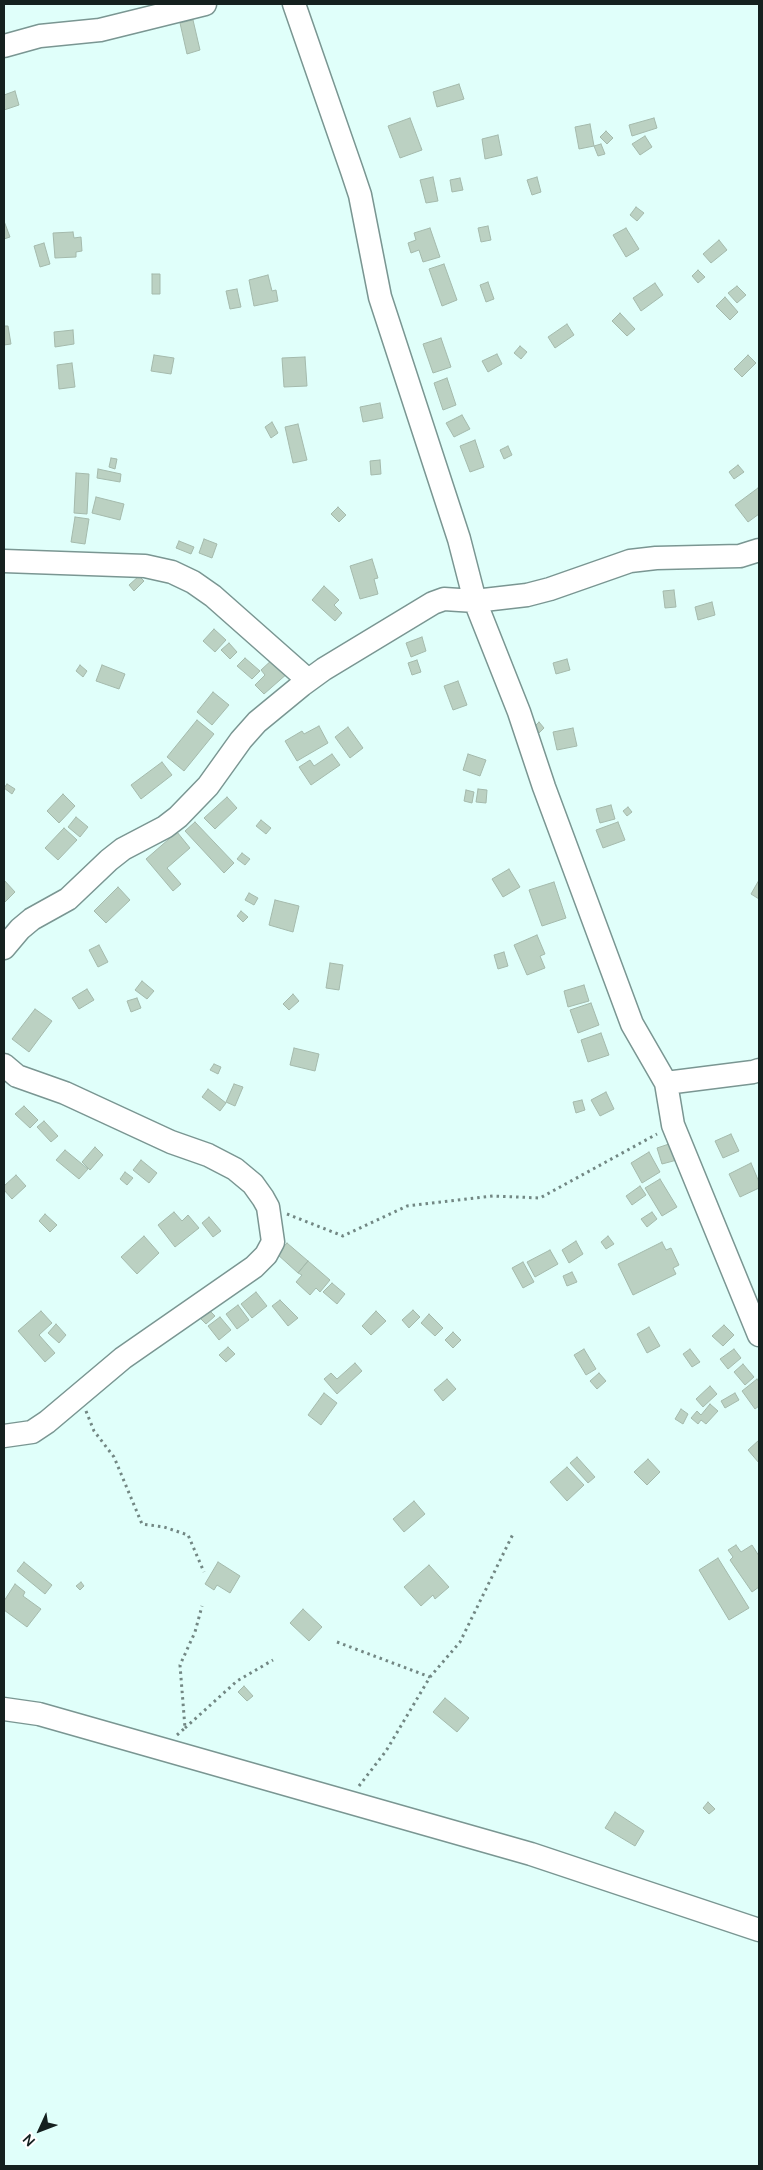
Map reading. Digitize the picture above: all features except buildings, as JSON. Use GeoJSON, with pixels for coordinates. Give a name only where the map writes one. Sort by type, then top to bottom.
{"type":"FeatureCollection","features":[{"type":"Feature","properties":{"kind":"street"},"geometry":{"type":"LineString","coordinates":[[4,46],[40,36],[100,30],[205,4]]}},
{"type":"Feature","properties":{"kind":"street"},"geometry":{"type":"LineString","coordinates":[[294,4],[360,195],[380,297],[454,521],[475,600],[519,712],[547,797],[632,1024],[666,1083],[673,1126],[759,1335]]}},
{"type":"Feature","properties":{"kind":"street"},"geometry":{"type":"LineString","coordinates":[[4,948],[20,929],[32,919],[68,899],[116,854],[164,828],[178,817],[208,786],[241,740],[257,722],[308,680],[433,603],[444,599],[475,600],[527,595],[630,561],[656,558],[740,556],[759,550]]}},
{"type":"Feature","properties":{"kind":"street"},"geometry":{"type":"LineString","coordinates":[[4,561],[145,566],[172,572],[194,582],[213,596],[308,680]]}},
{"type":"Feature","properties":{"kind":"street"},"geometry":{"type":"LineString","coordinates":[[4,1065],[17,1076],[66,1093],[171,1142],[208,1155],[234,1169],[253,1184],[268,1207],[273,1242],[266,1254],[254,1267],[123,1358],[32,1432],[4,1436]]}},
{"type":"Feature","properties":{"kind":"street"},"geometry":{"type":"LineString","coordinates":[[666,1083],[759,1070]]}},
{"type":"Feature","properties":{"kind":"street"},"geometry":{"type":"LineString","coordinates":[[4,1709],[39,1714],[532,1854],[759,1930]]}},
{"type":"Feature","properties":{"kind":"path"},"geometry":{"type":"LineString","coordinates":[[268,1207],[343,1236],[407,1206],[493,1196],[540,1198],[673,1126]]}},
{"type":"Feature","properties":{"kind":"path"},"geometry":{"type":"LineString","coordinates":[[79,1395],[94,1432],[114,1457],[142,1524],[164,1527],[188,1535],[204,1572]]}},
{"type":"Feature","properties":{"kind":"path"},"geometry":{"type":"LineString","coordinates":[[348,1801],[386,1751],[430,1677],[460,1642],[513,1534]]}},
{"type":"Feature","properties":{"kind":"path"},"geometry":{"type":"LineString","coordinates":[[184,1728],[180,1665],[195,1632],[202,1606]]}},
{"type":"Feature","properties":{"kind":"path"},"geometry":{"type":"LineString","coordinates":[[337,1642],[430,1677]]}},
{"type":"Feature","properties":{"kind":"path"},"geometry":{"type":"LineString","coordinates":[[159,1749],[237,1680],[273,1660]]}}]}
